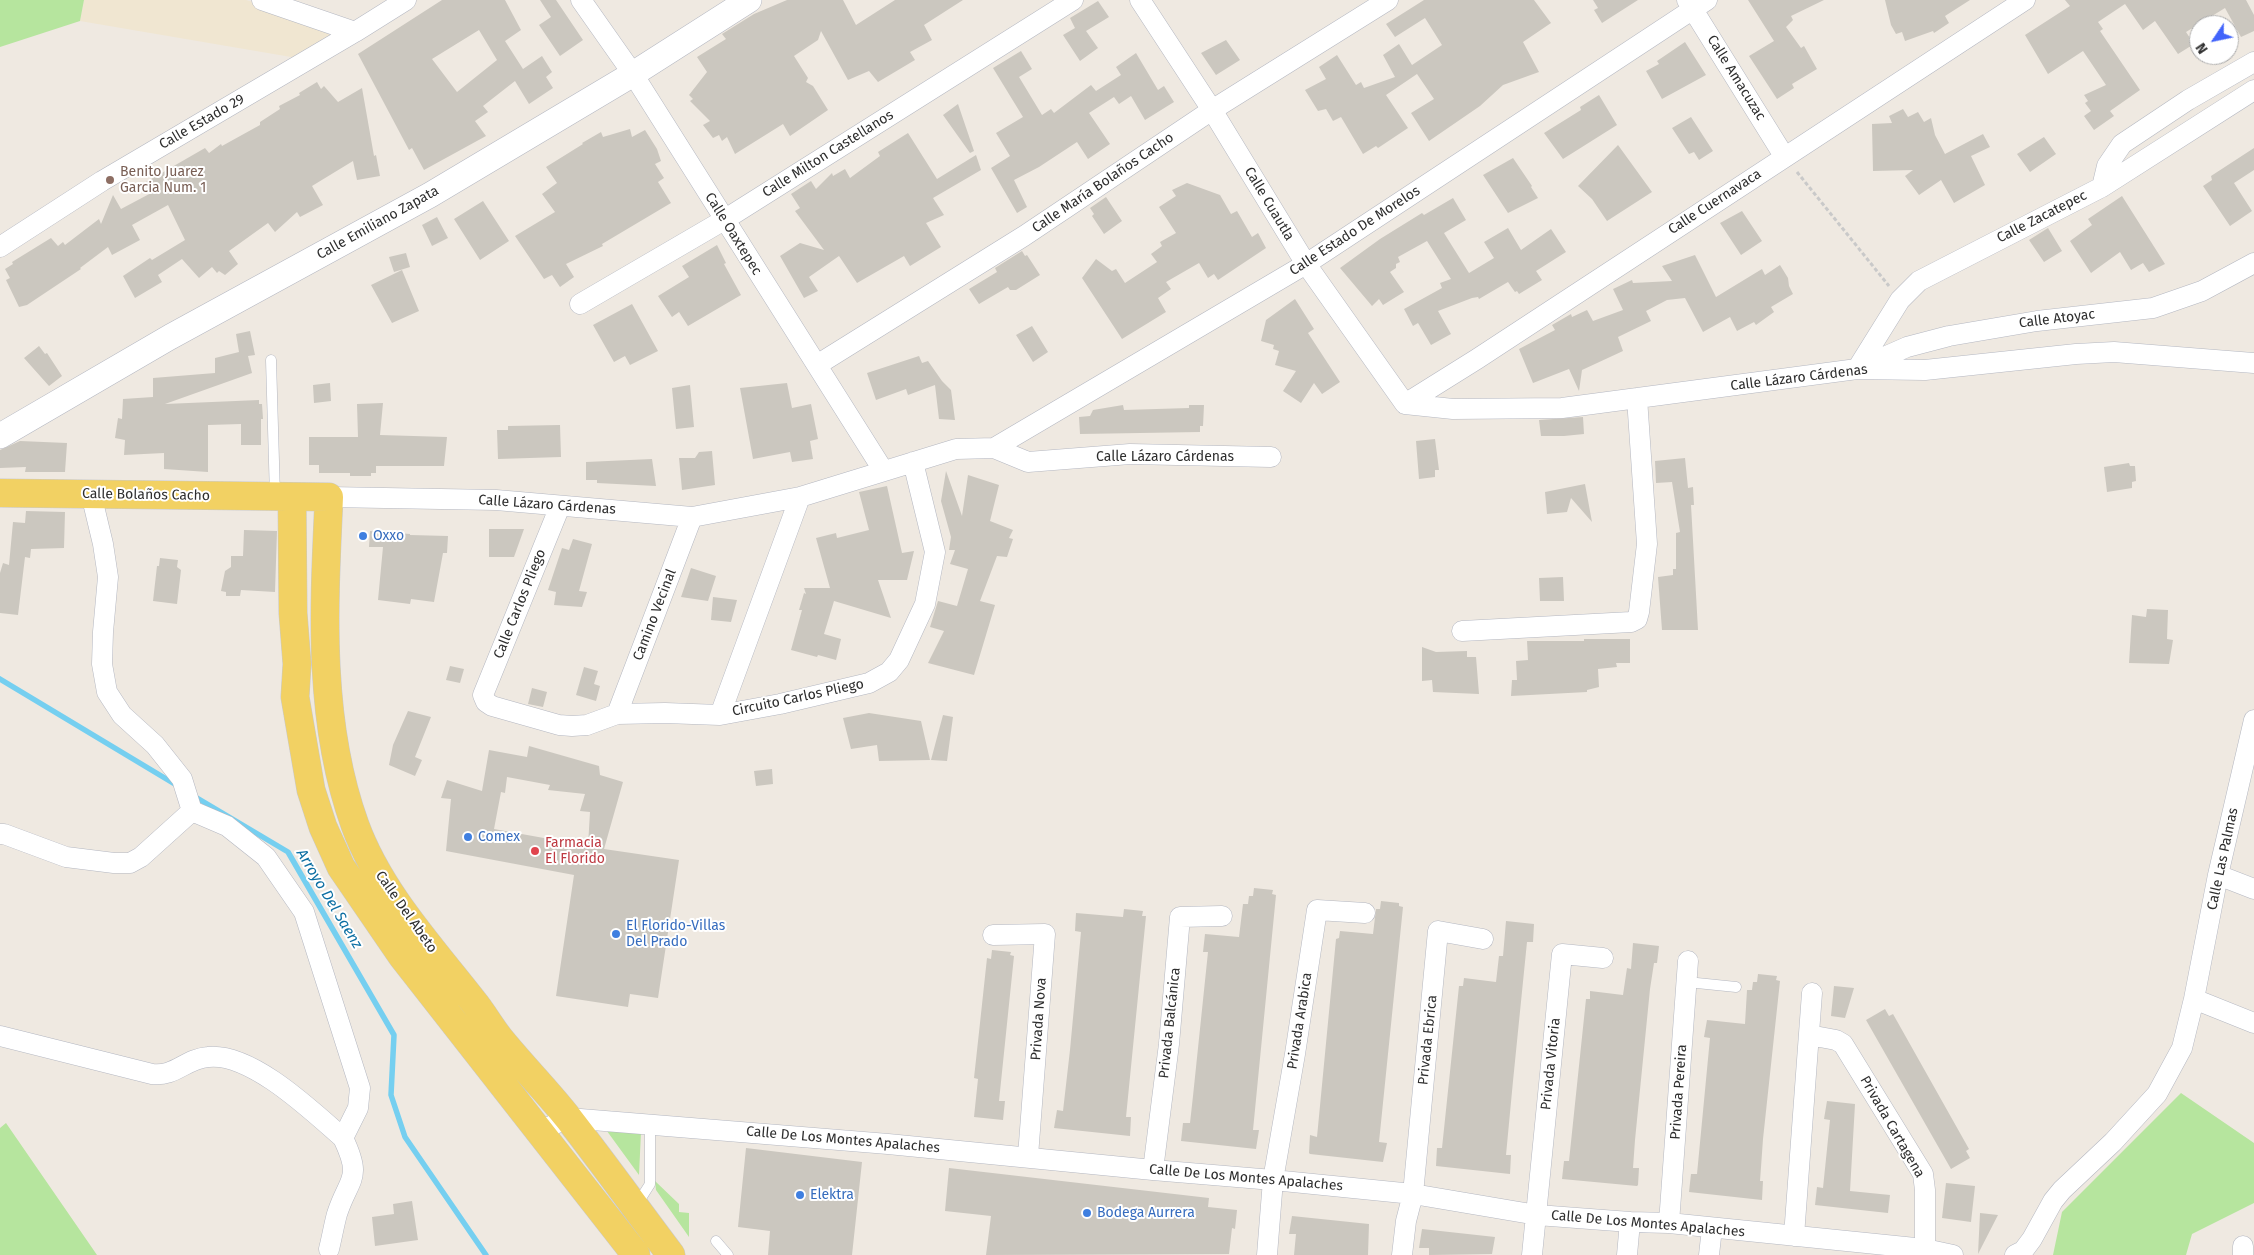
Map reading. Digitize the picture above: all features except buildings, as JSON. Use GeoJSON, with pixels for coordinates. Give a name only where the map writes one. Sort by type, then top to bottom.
{"type":"FeatureCollection","features":[{"type":"Feature","properties":{"kind":"main road","name":"Calle Bolaños Cacho"},"geometry":{"type":"LineString","coordinates":[[0,492],[283,497]]}},
{"type":"Feature","properties":{"kind":"main road","name":"Calle Lázaro Cárdenas"},"geometry":{"type":"LineString","coordinates":[[283,497],[329,497]]}},
{"type":"Feature","properties":{"kind":"main road","name":"Calle Del Abeto"},"geometry":{"type":"LineString","coordinates":[[283,497],[297,664],[295,697],[311,790],[323,827],[341,867],[402,956],[636,1255]]}},
{"type":"Feature","properties":{"kind":"main road","name":"Calle Del Abeto"},"geometry":{"type":"LineString","coordinates":[[329,497],[325,578],[328,710],[333,741],[354,823],[365,852],[424,940],[476,1004],[500,1039],[568,1118],[671,1255]]}},
{"type":"Feature","properties":{"kind":"main road"},"geometry":{"type":"LineString","coordinates":[[297,664],[327,661]]}},
{"type":"Feature","properties":{"kind":"street"},"geometry":{"type":"LineString","coordinates":[[262,0],[355,32]]}},
{"type":"Feature","properties":{"kind":"street","name":"Calle Estado 29"},"geometry":{"type":"LineString","coordinates":[[0,247],[102,181],[406,0]]}},
{"type":"Feature","properties":{"kind":"street","name":"Calle Oaxtepec"},"geometry":{"type":"LineString","coordinates":[[581,0],[633,74],[883,470]]}},
{"type":"Feature","properties":{"kind":"street","name":"Calle Emiliano Zapata"},"geometry":{"type":"LineString","coordinates":[[0,436],[162,342],[430,196],[633,74],[750,0]]}},
{"type":"Feature","properties":{"kind":"street","name":"Calle Milton Castellanos"},"geometry":{"type":"LineString","coordinates":[[580,304],[724,220],[1073,0]]}},
{"type":"Feature","properties":{"kind":"street","name":"Calle Cuautla"},"geometry":{"type":"LineString","coordinates":[[1140,0],[1212,110],[1306,264],[1405,404]]}},
{"type":"Feature","properties":{"kind":"street","name":"Calle María Bolaños Cacho"},"geometry":{"type":"LineString","coordinates":[[817,365],[1024,236],[1212,110],[1388,0]]}},
{"type":"Feature","properties":{"kind":"street","name":"Calle Cuernavaca"},"geometry":{"type":"LineString","coordinates":[[1405,404],[1477,359],[1784,156],[2025,0]]}},
{"type":"Feature","properties":{"kind":"street","name":"Calle Amacuzac"},"geometry":{"type":"LineString","coordinates":[[1695,3],[1784,156]]}},
{"type":"Feature","properties":{"kind":"street","name":"Calle Estado De Morelos"},"geometry":{"type":"LineString","coordinates":[[994,448],[1306,264],[1695,3]]}},
{"type":"Feature","properties":{"kind":"street"},"geometry":{"type":"LineString","coordinates":[[2102,187],[2108,166],[2122,144],[2188,100],[2254,62]]}},
{"type":"Feature","properties":{"kind":"street","name":"Calle Zacatepec"},"geometry":{"type":"LineString","coordinates":[[1857,369],[1900,300],[1919,281],[2102,187],[2254,90]]}},
{"type":"Feature","properties":{"kind":"street","name":"Calle Atoyac"},"geometry":{"type":"LineString","coordinates":[[1857,369],[1907,347],[1949,336],[2037,321],[2153,308],[2202,291],[2254,263]]}},
{"type":"Feature","properties":{"kind":"street","name":"Calle Lázaro Cárdenas"},"geometry":{"type":"LineString","coordinates":[[1405,404],[1453,409],[1562,408],[1857,369],[1925,370],[2076,354],[2114,352],[2254,362]]}},
{"type":"Feature","properties":{"kind":"street"},"geometry":{"type":"LineString","coordinates":[[1462,630],[1631,622],[1637,619],[1647,544],[1637,398]]}},
{"type":"Feature","properties":{"kind":"street","name":"Calle Lázaro Cárdenas"},"geometry":{"type":"LineString","coordinates":[[329,497],[496,500],[692,517],[800,497],[956,449],[994,448],[1028,462],[1130,454],[1271,457]]}},
{"type":"Feature","properties":{"kind":"street","name":"Circuito Carlos Pliego"},"geometry":{"type":"LineString","coordinates":[[486,702],[492,706],[559,725],[587,725],[617,714],[720,715],[780,704],[869,683],[889,672],[899,660],[925,604],[936,552],[913,462]]}},
{"type":"Feature","properties":{"kind":"street"},"geometry":{"type":"LineString","coordinates":[[91,494],[103,544],[108,577],[102,648],[102,664],[107,692],[122,715],[155,745],[182,779],[191,806],[227,826],[266,857],[304,912],[360,1088],[358,1108],[343,1138]]}},
{"type":"Feature","properties":{"kind":"street"},"geometry":{"type":"LineString","coordinates":[[720,715],[800,497]]}},
{"type":"Feature","properties":{"kind":"street","name":"Calle Carlos Pliego"},"geometry":{"type":"LineString","coordinates":[[486,702],[484,695],[560,506]]}},
{"type":"Feature","properties":{"kind":"street","name":"Camino Vecinal"},"geometry":{"type":"LineString","coordinates":[[617,714],[692,517]]}},
{"type":"Feature","properties":{"kind":"street","name":"Calle Las Palmas"},"geometry":{"type":"LineString","coordinates":[[2019,1253],[2032,1239],[2053,1201],[2062,1190],[2113,1142],[2157,1094],[2182,1048],[2194,999],[2218,875],[2251,752],[2254,720]]}},
{"type":"Feature","properties":{"kind":"street"},"geometry":{"type":"LineString","coordinates":[[0,834],[66,857],[114,864],[130,863],[141,857],[191,806]]}},
{"type":"Feature","properties":{"kind":"street"},"geometry":{"type":"LineString","coordinates":[[2218,875],[2254,889]]}},
{"type":"Feature","properties":{"kind":"street","name":"Privada Arabica"},"geometry":{"type":"LineString","coordinates":[[1273,1180],[1317,910],[1365,913]]}},
{"type":"Feature","properties":{"kind":"street","name":"Privada Balcánica"},"geometry":{"type":"LineString","coordinates":[[1153,1170],[1169,1044],[1180,917],[1222,916]]}},
{"type":"Feature","properties":{"kind":"street","name":"Privada Ebrica"},"geometry":{"type":"LineString","coordinates":[[1412,1194],[1438,931],[1483,938]]}},
{"type":"Feature","properties":{"kind":"street","name":"Privada Nova"},"geometry":{"type":"LineString","coordinates":[[992,935],[1045,934],[1028,1156]]}},
{"type":"Feature","properties":{"kind":"street","name":"Privada Vitoria"},"geometry":{"type":"LineString","coordinates":[[1537,1215],[1562,954],[1603,958]]}},
{"type":"Feature","properties":{"kind":"street","name":"Privada Pereira"},"geometry":{"type":"LineString","coordinates":[[1669,1223],[1688,962]]}},
{"type":"Feature","properties":{"kind":"street"},"geometry":{"type":"LineString","coordinates":[[1794,1236],[1812,993]]}},
{"type":"Feature","properties":{"kind":"street"},"geometry":{"type":"LineString","coordinates":[[2194,999],[2254,1022]]}},
{"type":"Feature","properties":{"kind":"street","name":"Privada Cartagena"},"geometry":{"type":"LineString","coordinates":[[1809,1035],[1836,1040],[1843,1044],[1922,1174],[1925,1190],[1924,1249]]}},
{"type":"Feature","properties":{"kind":"street"},"geometry":{"type":"LineString","coordinates":[[0,1036],[163,1076],[196,1058],[222,1055],[246,1066],[288,1091],[343,1138],[352,1157],[354,1178],[337,1214],[329,1249]]}},
{"type":"Feature","properties":{"kind":"street","name":"Calle De Los Montes Apalaches"},"geometry":{"type":"LineString","coordinates":[[540,1131],[568,1118],[1028,1156],[1153,1170],[1412,1194],[1537,1215],[1669,1223],[1794,1236],[1832,1248],[1924,1249],[1954,1255]]}},
{"type":"Feature","properties":{"kind":"street"},"geometry":{"type":"LineString","coordinates":[[1267,1255],[1273,1180]]}},
{"type":"Feature","properties":{"kind":"street"},"geometry":{"type":"LineString","coordinates":[[1402,1255],[1406,1220],[1412,1194]]}},
{"type":"Feature","properties":{"kind":"street"},"geometry":{"type":"LineString","coordinates":[[1532,1255],[1537,1215]]}},
{"type":"Feature","properties":{"kind":"street"},"geometry":{"type":"LineString","coordinates":[[1627,1255],[1630,1222]]}},
{"type":"Feature","properties":{"kind":"street"},"geometry":{"type":"LineString","coordinates":[[1709,1255],[1712,1228]]}},
{"type":"Feature","properties":{"kind":"lane"},"geometry":{"type":"LineString","coordinates":[[271,360],[283,497]]}},
{"type":"Feature","properties":{"kind":"lane"},"geometry":{"type":"LineString","coordinates":[[1687,982],[1736,987]]}},
{"type":"Feature","properties":{"kind":"lane"},"geometry":{"type":"LineString","coordinates":[[633,1204],[643,1195],[650,1184],[650,1124]]}},
{"type":"Feature","properties":{"kind":"lane"},"geometry":{"type":"LineString","coordinates":[[716,1240],[728,1255]]}},
{"type":"Feature","properties":{"kind":"path"},"geometry":{"type":"LineString","coordinates":[[1784,156],[1900,300]]}},
{"type":"Feature","properties":{"kind":"shaded area"},"geometry":{"type":"Polygon","coordinates":[[[84,0],[246,0],[358,33],[297,58],[80,21],[84,0]]]}},
{"type":"Feature","properties":{"kind":"green space"},"geometry":{"type":"Polygon","coordinates":[[[0,0],[84,0],[80,21],[0,47],[0,0]]]}},
{"type":"Feature","properties":{"kind":"green space"},"geometry":{"type":"Polygon","coordinates":[[[2181,1093],[2254,1143],[2254,1203],[2192,1234],[2186,1255],[2053,1255],[2062,1212],[2181,1093]]]}},
{"type":"Feature","properties":{"kind":"green space"},"geometry":{"type":"Polygon","coordinates":[[[6,1123],[97,1255],[0,1255],[0,1128],[6,1123]]]}},
{"type":"Feature","properties":{"kind":"green space"},"geometry":{"type":"Polygon","coordinates":[[[604,1127],[641,1132],[639,1175],[604,1127]]]}},
{"type":"Feature","properties":{"kind":"green space"},"geometry":{"type":"Polygon","coordinates":[[[655,1181],[679,1204],[679,1212],[689,1213],[689,1237],[656,1190],[655,1181]]]}},
{"type":"Feature","properties":{"kind":"waterway","name":"Arroyo Del Saenz"},"geometry":{"type":"LineString","coordinates":[[0,679],[178,786]]}},
{"type":"Feature","properties":{"kind":"waterway","name":"Arroyo Del Saenz"},"geometry":{"type":"LineString","coordinates":[[192,795],[288,852],[394,1035],[391,1095],[405,1137],[486,1255]]}},
{"type":"Feature","properties":{"kind":"place","name":"Benito Juarez Garcia Num. 1"},"geometry":{"type":"Point","coordinates":[110,180]}},
{"type":"Feature","properties":{"kind":"place","name":"Oxxo"},"geometry":{"type":"Point","coordinates":[363,536]}},
{"type":"Feature","properties":{"kind":"place","name":"Comex"},"geometry":{"type":"Point","coordinates":[468,837]}},
{"type":"Feature","properties":{"kind":"place","name":"Farmacia El Florido"},"geometry":{"type":"Point","coordinates":[535,851]}},
{"type":"Feature","properties":{"kind":"place","name":"El Florido-Villas Del Prado"},"geometry":{"type":"Point","coordinates":[616,934]}},
{"type":"Feature","properties":{"kind":"place","name":"Elektra"},"geometry":{"type":"Point","coordinates":[800,1195]}},
{"type":"Feature","properties":{"kind":"place","name":"Bodega Aurrera"},"geometry":{"type":"Point","coordinates":[1087,1213]}}]}
